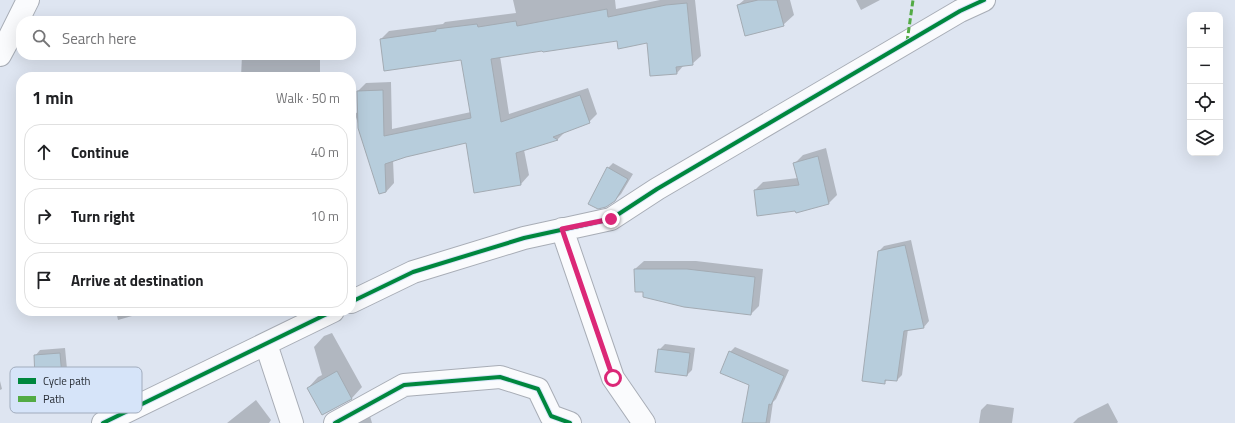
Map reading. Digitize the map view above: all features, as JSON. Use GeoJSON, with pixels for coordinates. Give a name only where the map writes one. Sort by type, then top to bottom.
{"type":"FeatureCollection","features":[{"type":"Feature","properties":{"kind":"street"},"geometry":{"type":"LineString","coordinates":[[20,16],[28,0]]}},
{"type":"Feature","properties":{"kind":"street"},"geometry":{"type":"LineString","coordinates":[[356,300],[413,272],[524,238],[611,219],[657,189],[960,10],[984,0]]}},
{"type":"Feature","properties":{"kind":"street"},"geometry":{"type":"LineString","coordinates":[[0,55],[16,25]]}},
{"type":"Feature","properties":{"kind":"street"},"geometry":{"type":"LineString","coordinates":[[562,229],[613,378],[644,423]]}},
{"type":"Feature","properties":{"kind":"street"},"geometry":{"type":"LineString","coordinates":[[142,404],[323,316]]}},
{"type":"Feature","properties":{"kind":"street"},"geometry":{"type":"LineString","coordinates":[[266,344],[292,423]]}},
{"type":"Feature","properties":{"kind":"street"},"geometry":{"type":"LineString","coordinates":[[335,423],[404,385],[500,377],[538,389],[551,416],[570,423]]}},
{"type":"Feature","properties":{"kind":"street"},"geometry":{"type":"LineString","coordinates":[[103,423],[124,413]]}},
{"type":"Feature","properties":{"kind":"building"},"geometry":{"type":"Polygon","coordinates":[[[758,0],[777,0],[784,26],[745,36],[737,5],[758,0]]]}},
{"type":"Feature","properties":{"kind":"building"},"geometry":{"type":"Polygon","coordinates":[[[687,3],[693,65],[676,67],[677,74],[650,76],[647,43],[618,49],[617,41],[491,59],[501,122],[580,95],[590,123],[553,137],[558,140],[516,153],[521,185],[474,193],[466,143],[406,157],[385,164],[386,192],[379,194],[358,128],[357,91],[383,90],[384,136],[471,118],[461,60],[384,71],[380,39],[436,31],[436,29],[477,24],[478,27],[516,21],[517,26],[607,9],[608,17],[666,5],[687,3]]]}},
{"type":"Feature","properties":{"kind":"building"},"geometry":{"type":"Polygon","coordinates":[[[818,156],[829,204],[796,213],[795,211],[757,216],[754,190],[799,185],[793,163],[818,156]]]}},
{"type":"Feature","properties":{"kind":"building"},"geometry":{"type":"Polygon","coordinates":[[[607,167],[628,179],[615,201],[606,207],[598,209],[588,204],[607,167]]]}},
{"type":"Feature","properties":{"kind":"building"},"geometry":{"type":"Polygon","coordinates":[[[905,245],[924,328],[904,331],[897,381],[885,380],[885,384],[862,381],[878,251],[905,245]]]}},
{"type":"Feature","properties":{"kind":"building"},"geometry":{"type":"Polygon","coordinates":[[[634,269],[687,269],[755,277],[751,315],[684,307],[643,297],[643,292],[635,292],[634,269]]]}},
{"type":"Feature","properties":{"kind":"building"},"geometry":{"type":"Polygon","coordinates":[[[658,349],[690,353],[687,376],[655,372],[658,349]]]}},
{"type":"Feature","properties":{"kind":"building"},"geometry":{"type":"Polygon","coordinates":[[[729,351],[784,376],[771,405],[769,404],[766,423],[742,423],[749,385],[720,373],[729,351]]]}},
{"type":"Feature","properties":{"kind":"building"},"geometry":{"type":"Polygon","coordinates":[[[60,353],[61,367],[35,367],[34,355],[60,353]]]}},
{"type":"Feature","properties":{"kind":"building"},"geometry":{"type":"Polygon","coordinates":[[[337,371],[352,399],[322,415],[307,388],[337,371]]]}},
{"type":"Feature","properties":{"kind":"marked path"},"geometry":{"type":"LineString","coordinates":[[907,42],[913,0]]}},
{"type":"Feature","properties":{"kind":"cycle path"},"geometry":{"type":"LineString","coordinates":[[356,300],[413,272],[524,238],[611,219],[657,189],[960,11],[984,0]]}},
{"type":"Feature","properties":{"kind":"cycle path"},"geometry":{"type":"LineString","coordinates":[[142,404],[323,316]]}},
{"type":"Feature","properties":{"kind":"cycle path"},"geometry":{"type":"LineString","coordinates":[[335,423],[404,385],[500,377],[538,389],[551,416],[570,423]]}},
{"type":"Feature","properties":{"kind":"cycle path"},"geometry":{"type":"LineString","coordinates":[[103,423],[124,413]]}},
{"type":"Feature","properties":{"kind":"route"},"geometry":{"type":"LineString","coordinates":[[611,219],[562,229],[613,378]]}}]}
